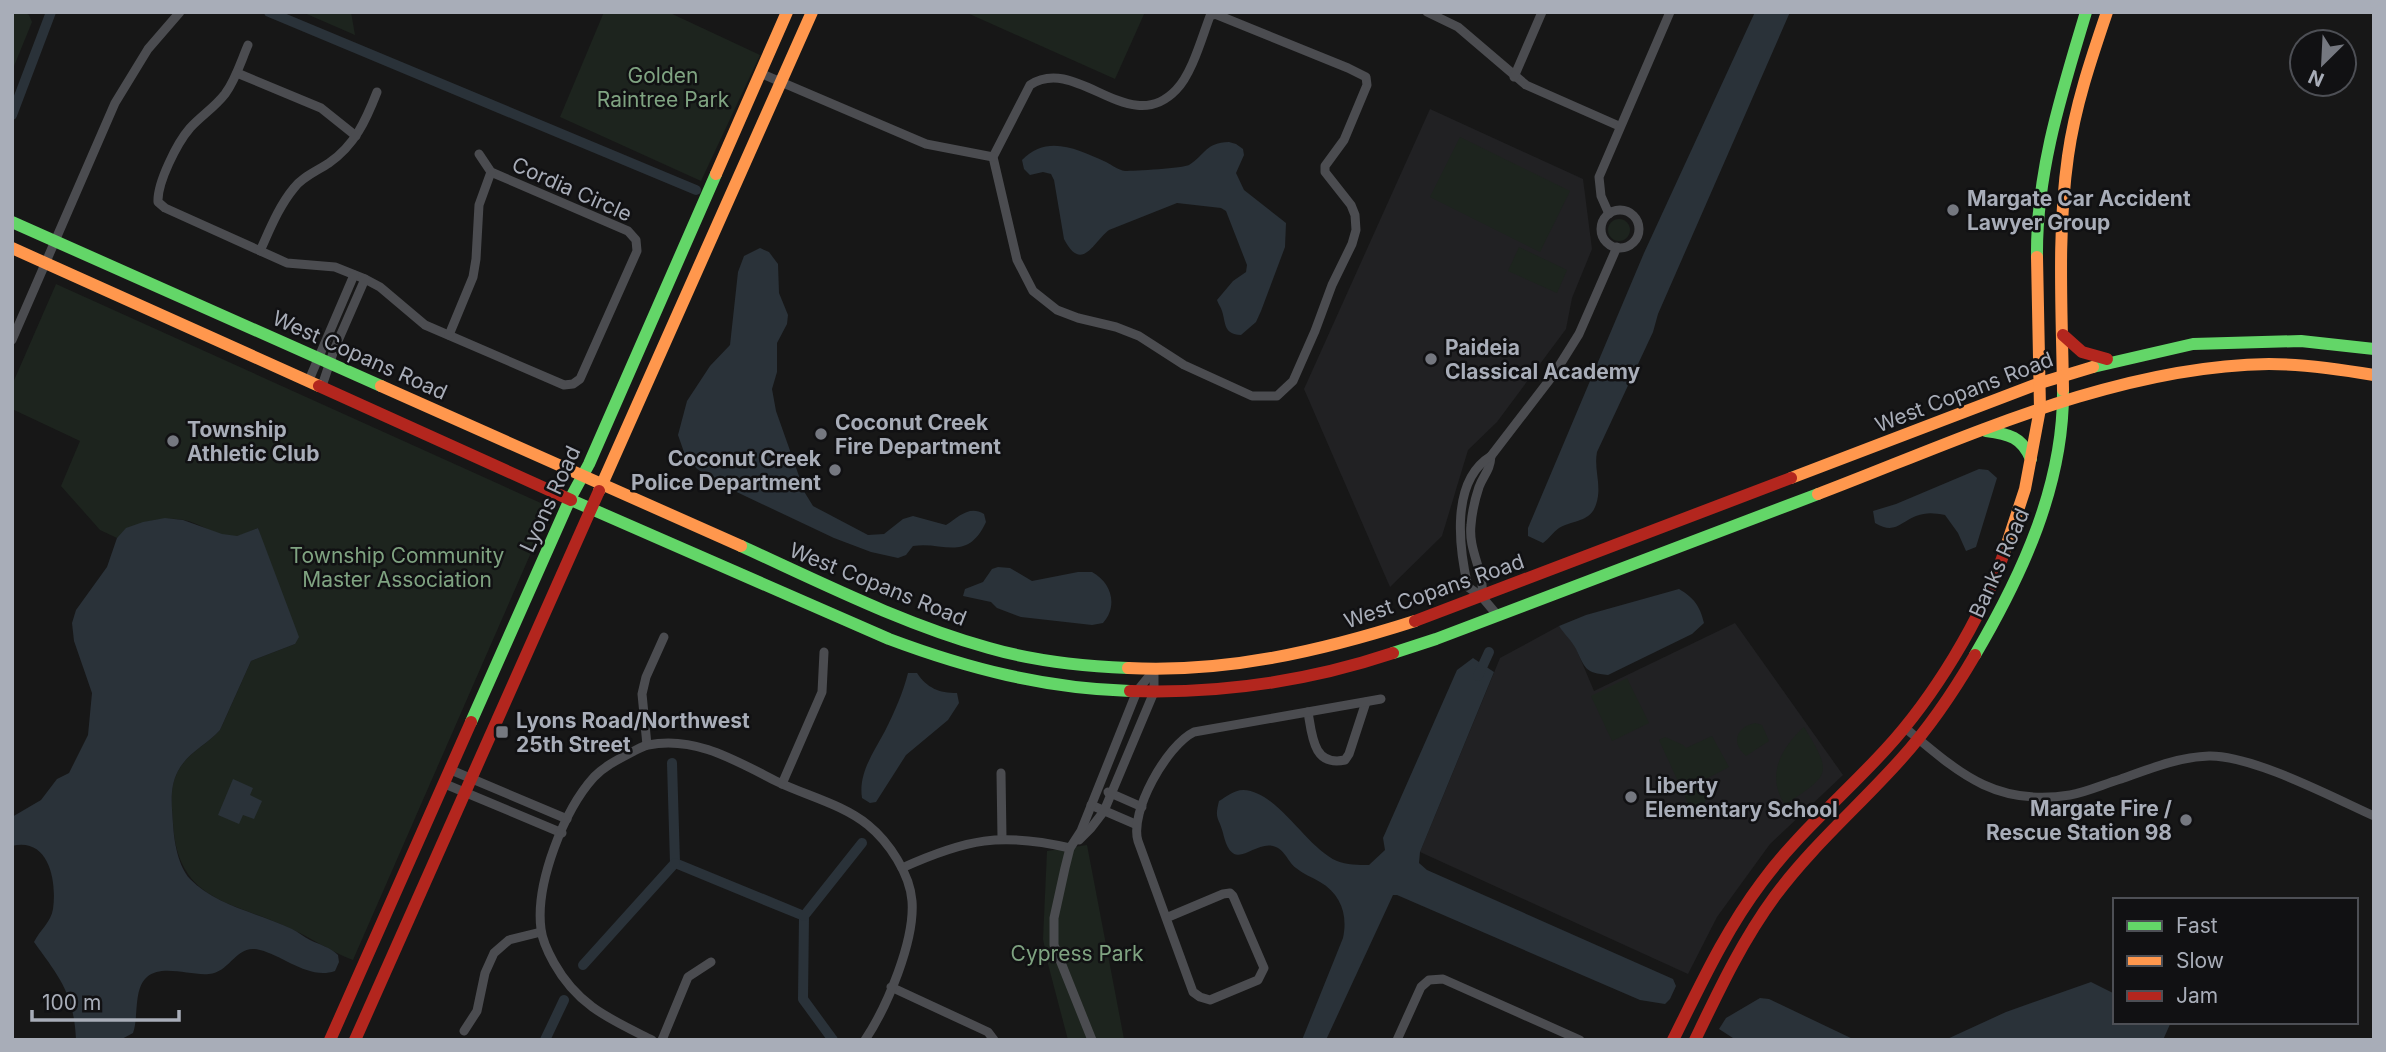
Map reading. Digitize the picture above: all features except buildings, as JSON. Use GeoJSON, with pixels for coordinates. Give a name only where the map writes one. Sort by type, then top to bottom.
{"type":"FeatureCollection","features":[{"type":"Feature","properties":{"kind":"main road","name":"Lyons Road"},"geometry":{"type":"LineString","coordinates":[[330,1040],[787,12]]}},
{"type":"Feature","properties":{"kind":"main road","name":"Lyons Road"},"geometry":{"type":"LineString","coordinates":[[355,1040],[812,12]]}},
{"type":"Feature","properties":{"kind":"main road","name":"Banks Road"},"geometry":{"type":"LineString","coordinates":[[1674,1040],[1722,942],[1762,881],[1810,825],[1879,757],[1926,700],[1956,654],[1988,591],[2014,524],[2031,459],[2040,409],[2037,238],[2040,192],[2055,114],[2086,12]]}},
{"type":"Feature","properties":{"kind":"main road","name":"Banks Road"},"geometry":{"type":"LineString","coordinates":[[1695,1040],[1734,958],[1775,896],[1822,840],[1919,739],[1958,686],[1976,656],[2038,532],[2050,488],[2063,418],[2061,248],[2068,156],[2083,85],[2108,12]]}},
{"type":"Feature","properties":{"kind":"main road","name":"West Copans Road"},"geometry":{"type":"LineString","coordinates":[[12,222],[324,359],[881,610],[992,649],[1047,660],[1154,670],[1272,659],[1393,629],[2039,383],[2114,360],[2193,344],[2301,341],[2374,349]]}},
{"type":"Feature","properties":{"kind":"main road","name":"West Copans Road"},"geometry":{"type":"LineString","coordinates":[[12,248],[871,632],[935,656],[1017,679],[1096,690],[1154,692],[1237,687],[1317,675],[1378,658],[1498,617],[2085,393],[2134,381],[2221,368],[2304,365],[2374,375]]}},
{"type":"Feature","properties":{"kind":"main road"},"geometry":{"type":"LineString","coordinates":[[2063,335],[2080,353],[2114,360]]}},
{"type":"Feature","properties":{"kind":"main road"},"geometry":{"type":"LineString","coordinates":[[1982,431],[2005,433],[2019,438],[2031,459]]}},
{"type":"Feature","properties":{"kind":"street"},"geometry":{"type":"LineString","coordinates":[[12,340],[115,103],[148,49],[180,12]]}},
{"type":"Feature","properties":{"kind":"street"},"geometry":{"type":"LineString","coordinates":[[1427,12],[1458,27],[1526,85],[1619,126]]}},
{"type":"Feature","properties":{"kind":"street"},"geometry":{"type":"LineString","coordinates":[[1514,77],[1542,12]]}},
{"type":"Feature","properties":{"kind":"street"},"geometry":{"type":"LineString","coordinates":[[1609,214],[1601,196],[1599,177],[1670,12]]}},
{"type":"Feature","properties":{"kind":"street"},"geometry":{"type":"LineString","coordinates":[[1215,14],[1366,77],[1367,85],[1344,140],[1325,166],[1325,172],[1351,205],[1355,215],[1354,237],[1298,372],[1286,390],[1277,396],[1252,396],[1184,365],[1139,336],[1116,327],[1078,318],[1043,300],[1033,291],[1017,260],[993,157],[1030,85],[1040,78],[1054,76],[1069,80],[1133,106],[1150,105],[1163,100],[1177,90],[1187,73],[1210,16],[1215,14]]}},
{"type":"Feature","properties":{"kind":"street"},"geometry":{"type":"LineString","coordinates":[[248,45],[237,73],[321,108],[356,136]]}},
{"type":"Feature","properties":{"kind":"street","name":"Cordia Circle"},"geometry":{"type":"LineString","coordinates":[[237,73],[212,110],[190,128],[175,151],[157,192],[158,202],[165,208],[287,263],[335,267],[365,279],[380,286],[425,325],[564,385],[573,384],[580,379],[637,251],[636,240],[628,231],[491,172],[479,154]]}},
{"type":"Feature","properties":{"kind":"street"},"geometry":{"type":"LineString","coordinates":[[760,73],[926,144],[993,157]]}},
{"type":"Feature","properties":{"kind":"street"},"geometry":{"type":"LineString","coordinates":[[260,250],[281,206],[295,186],[331,161],[356,136],[365,124],[377,92]]}},
{"type":"Feature","properties":{"kind":"street","name":"Cordia Circle"},"geometry":{"type":"LineString","coordinates":[[449,335],[473,276],[479,205],[491,172]]}},
{"type":"Feature","properties":{"kind":"street"},"geometry":{"type":"LineString","coordinates":[[1624,210],[1635,217],[1639,229],[1634,241],[1623,248],[1606,242],[1601,231],[1603,220],[1609,214],[1624,210]]}},
{"type":"Feature","properties":{"kind":"street"},"geometry":{"type":"LineString","coordinates":[[1498,617],[1482,597],[1468,587],[1460,552],[1462,509],[1473,474],[1554,374],[1579,334],[1617,247]]}},
{"type":"Feature","properties":{"kind":"street"},"geometry":{"type":"LineString","coordinates":[[322,386],[324,359],[354,275]]}},
{"type":"Feature","properties":{"kind":"street"},"geometry":{"type":"LineString","coordinates":[[309,380],[324,359],[365,279]]}},
{"type":"Feature","properties":{"kind":"street"},"geometry":{"type":"LineString","coordinates":[[1482,597],[1484,583],[1474,557],[1470,528],[1480,485],[1490,467],[1490,456]]}},
{"type":"Feature","properties":{"kind":"street"},"geometry":{"type":"LineString","coordinates":[[647,745],[642,694],[646,677],[664,637]]}},
{"type":"Feature","properties":{"kind":"street"},"geometry":{"type":"LineString","coordinates":[[782,784],[822,692],[824,652]]}},
{"type":"Feature","properties":{"kind":"street"},"geometry":{"type":"LineString","coordinates":[[1092,1040],[1054,945],[1054,918],[1070,848],[1091,805],[1137,691],[1154,670]]}},
{"type":"Feature","properties":{"kind":"street"},"geometry":{"type":"LineString","coordinates":[[1070,848],[1104,811],[1154,692],[1154,670]]}},
{"type":"Feature","properties":{"kind":"street"},"geometry":{"type":"LineString","coordinates":[[1166,918],[1230,893],[1264,968],[1263,975],[1258,980],[1210,1000],[1194,992],[1166,918],[1135,832],[1142,807],[1160,765],[1187,736],[1194,732],[1381,699]]}},
{"type":"Feature","properties":{"kind":"street"},"geometry":{"type":"LineString","coordinates":[[1308,712],[1317,751],[1336,762],[1345,760],[1349,754],[1366,702]]}},
{"type":"Feature","properties":{"kind":"street"},"geometry":{"type":"LineString","coordinates":[[1904,727],[1969,779],[2002,793],[2035,798],[2073,795],[2182,759],[2211,756],[2252,764],[2374,816]]}},
{"type":"Feature","properties":{"kind":"street"},"geometry":{"type":"LineString","coordinates":[[652,1040],[596,1012],[569,986],[554,962],[541,932],[542,889],[567,820],[593,779],[610,763],[647,745],[681,744],[715,751],[782,784],[851,813],[888,843],[902,868],[912,900],[910,934],[891,987],[865,1040]]}},
{"type":"Feature","properties":{"kind":"street"},"geometry":{"type":"LineString","coordinates":[[451,769],[567,820]]}},
{"type":"Feature","properties":{"kind":"street"},"geometry":{"type":"LineString","coordinates":[[1001,773],[1002,838]]}},
{"type":"Feature","properties":{"kind":"street"},"geometry":{"type":"LineString","coordinates":[[445,783],[562,833]]}},
{"type":"Feature","properties":{"kind":"street"},"geometry":{"type":"LineString","coordinates":[[1098,787],[1142,807]]}},
{"type":"Feature","properties":{"kind":"street"},"geometry":{"type":"LineString","coordinates":[[1091,805],[1136,824]]}},
{"type":"Feature","properties":{"kind":"street"},"geometry":{"type":"LineString","coordinates":[[902,868],[958,846],[1002,838],[1070,848]]}},
{"type":"Feature","properties":{"kind":"street"},"geometry":{"type":"LineString","coordinates":[[464,1031],[477,1011],[485,973],[494,953],[509,940],[541,932]]}},
{"type":"Feature","properties":{"kind":"street"},"geometry":{"type":"LineString","coordinates":[[662,1040],[688,977],[711,962]]}},
{"type":"Feature","properties":{"kind":"street"},"geometry":{"type":"LineString","coordinates":[[1397,1040],[1421,987],[1429,980],[1443,979],[1580,1040]]}},
{"type":"Feature","properties":{"kind":"street"},"geometry":{"type":"LineString","coordinates":[[891,987],[988,1032],[994,1040]]}},
{"type":"Feature","properties":{"kind":"shaded area"},"geometry":{"type":"Polygon","coordinates":[[[1755,12],[1790,12],[1658,314],[1653,332],[1597,452],[1596,505],[1589,515],[1559,528],[1543,543],[1528,536],[1528,528],[1644,253],[1755,12]]]}},
{"type":"Feature","properties":{"kind":"shaded area","name":"Paideia Classical Academy"},"geometry":{"type":"Polygon","coordinates":[[[1430,109],[1583,179],[1592,249],[1572,298],[1566,329],[1497,422],[1468,450],[1442,536],[1390,587],[1304,389],[1430,109]]]}},
{"type":"Feature","properties":{"kind":"shaded area"},"geometry":{"type":"Polygon","coordinates":[[[1229,142],[1243,149],[1244,155],[1236,173],[1244,190],[1286,223],[1285,247],[1261,311],[1256,322],[1241,335],[1228,330],[1217,300],[1233,281],[1246,272],[1247,265],[1226,211],[1221,208],[1177,203],[1109,230],[1088,252],[1077,254],[1064,239],[1051,174],[1043,172],[1030,175],[1024,169],[1022,160],[1042,148],[1062,146],[1122,170],[1159,169],[1189,165],[1215,144],[1229,142]]]}},
{"type":"Feature","properties":{"kind":"shaded area"},"geometry":{"type":"Polygon","coordinates":[[[760,248],[769,252],[778,264],[779,293],[788,315],[787,324],[777,343],[777,372],[772,389],[776,411],[805,493],[813,506],[868,535],[884,534],[903,519],[913,516],[946,525],[969,511],[979,512],[984,514],[986,522],[979,535],[971,542],[954,548],[913,546],[906,555],[898,558],[871,552],[834,538],[724,486],[697,469],[685,455],[678,435],[687,401],[710,366],[730,345],[738,272],[744,256],[760,248]]]}},
{"type":"Feature","properties":{"kind":"shaded area"},"geometry":{"type":"Polygon","coordinates":[[[1979,469],[1988,470],[1997,478],[1976,547],[1966,551],[1958,533],[1945,515],[1920,515],[1893,528],[1875,523],[1873,511],[1979,469]]]}},
{"type":"Feature","properties":{"kind":"shaded area"},"geometry":{"type":"Polygon","coordinates":[[[165,518],[183,520],[222,534],[237,536],[258,528],[299,637],[295,644],[251,661],[220,730],[187,759],[178,771],[173,784],[172,804],[174,838],[180,860],[190,879],[212,896],[292,929],[335,952],[339,962],[335,971],[316,972],[252,949],[239,954],[217,972],[209,974],[168,971],[153,973],[147,977],[140,989],[133,1033],[120,1040],[76,1040],[69,998],[34,942],[52,914],[52,874],[48,864],[35,848],[25,845],[12,846],[12,817],[41,800],[57,779],[69,773],[88,735],[92,693],[74,641],[72,623],[76,610],[107,567],[117,538],[126,528],[165,518]]]}},
{"type":"Feature","properties":{"kind":"shaded area"},"geometry":{"type":"Polygon","coordinates":[[[1010,568],[1032,581],[1092,572],[1104,582],[1111,595],[1108,616],[1103,623],[1092,625],[1021,617],[997,608],[991,602],[963,596],[965,589],[983,582],[992,569],[1010,568]]]}},
{"type":"Feature","properties":{"kind":"shaded area"},"geometry":{"type":"Polygon","coordinates":[[[1679,589],[1696,603],[1704,623],[1692,634],[1608,675],[1595,673],[1587,668],[1559,626],[1586,615],[1679,589]]]}},
{"type":"Feature","properties":{"kind":"shaded area","name":"Liberty Elementary School"},"geometry":{"type":"Polygon","coordinates":[[[1735,623],[1843,775],[1770,844],[1717,917],[1688,974],[1420,852],[1500,658],[1559,626],[1575,646],[1594,691],[1735,623]]]}},
{"type":"Feature","properties":{"kind":"shaded area"},"geometry":{"type":"Polygon","coordinates":[[[1473,658],[1494,672],[1420,852],[1419,863],[1427,870],[1673,979],[1676,986],[1665,1004],[1640,1000],[1393,895],[1326,1040],[1302,1040],[1343,938],[1341,906],[1327,887],[1296,868],[1283,852],[1273,846],[1238,855],[1232,852],[1227,846],[1218,818],[1219,801],[1240,790],[1256,793],[1280,809],[1325,854],[1344,863],[1369,865],[1385,850],[1383,838],[1457,670],[1473,658]]]}},
{"type":"Feature","properties":{"kind":"shaded area"},"geometry":{"type":"Polygon","coordinates":[[[908,673],[917,673],[934,689],[957,693],[959,703],[948,720],[906,755],[876,802],[870,803],[862,798],[862,780],[895,710],[908,673]]]}},
{"type":"Feature","properties":{"kind":"shaded area"},"geometry":{"type":"Polygon","coordinates":[[[233,779],[253,788],[250,795],[262,801],[254,819],[243,815],[239,824],[218,815],[233,779]]]}},
{"type":"Feature","properties":{"kind":"shaded area"},"geometry":{"type":"Polygon","coordinates":[[[2091,982],[2113,993],[2113,1024],[2170,1024],[2163,1040],[1945,1040],[2006,1012],[2091,982]]]}},
{"type":"Feature","properties":{"kind":"shaded area"},"geometry":{"type":"Polygon","coordinates":[[[1760,998],[1769,999],[1855,1040],[1736,1040],[1719,1029],[1726,1018],[1760,998]]]}},
{"type":"Feature","properties":{"kind":"green space"},"geometry":{"type":"Polygon","coordinates":[[[12,12],[29,15],[32,22],[12,71],[12,12]]]}},
{"type":"Feature","properties":{"kind":"green space"},"geometry":{"type":"Polygon","coordinates":[[[302,12],[351,12],[355,35],[302,12]]]}},
{"type":"Feature","properties":{"kind":"green space","name":"Golden Raintree Park"},"geometry":{"type":"Polygon","coordinates":[[[604,12],[668,12],[760,55],[701,181],[560,117],[604,12]]]}},
{"type":"Feature","properties":{"kind":"green space"},"geometry":{"type":"Polygon","coordinates":[[[965,12],[1145,12],[1115,79],[965,12]]]}},
{"type":"Feature","properties":{"kind":"green space"},"geometry":{"type":"Polygon","coordinates":[[[1460,137],[1570,191],[1540,252],[1430,197],[1460,137]]]}},
{"type":"Feature","properties":{"kind":"green space"},"geometry":{"type":"Polygon","coordinates":[[[1619,219],[1627,222],[1630,230],[1627,238],[1619,241],[1611,238],[1608,230],[1611,222],[1619,219]]]}},
{"type":"Feature","properties":{"kind":"green space"},"geometry":{"type":"Polygon","coordinates":[[[1519,247],[1567,270],[1557,293],[1508,271],[1519,247]]]}},
{"type":"Feature","properties":{"kind":"green space","name":"Township Community Master Association"},"geometry":{"type":"Polygon","coordinates":[[[56,284],[543,504],[544,523],[353,960],[291,929],[212,896],[197,885],[185,870],[177,850],[173,824],[172,790],[175,777],[182,764],[220,730],[251,661],[295,644],[258,528],[230,536],[190,522],[166,519],[139,524],[117,538],[100,530],[61,486],[80,441],[12,409],[12,385],[56,284]]]}},
{"type":"Feature","properties":{"kind":"green space"},"geometry":{"type":"Polygon","coordinates":[[[1627,678],[1649,723],[1612,741],[1591,696],[1627,678]]]}},
{"type":"Feature","properties":{"kind":"green space"},"geometry":{"type":"Polygon","coordinates":[[[1755,723],[1762,725],[1769,741],[1746,756],[1738,746],[1738,736],[1744,728],[1755,723]]]}},
{"type":"Feature","properties":{"kind":"green space"},"geometry":{"type":"Polygon","coordinates":[[[1804,727],[1820,756],[1822,773],[1811,787],[1785,805],[1777,784],[1778,763],[1788,744],[1804,727]]]}},
{"type":"Feature","properties":{"kind":"green space"},"geometry":{"type":"Polygon","coordinates":[[[1712,736],[1729,767],[1702,781],[1707,795],[1703,809],[1693,814],[1659,740],[1665,737],[1686,748],[1712,736]]]}},
{"type":"Feature","properties":{"kind":"green space","name":"Cypress Park"},"geometry":{"type":"Polygon","coordinates":[[[1087,845],[1125,1040],[1068,1040],[1043,939],[1047,851],[1087,845]]]}},
{"type":"Feature","properties":{"kind":"waterway"},"geometry":{"type":"LineString","coordinates":[[12,115],[51,12]]}},
{"type":"Feature","properties":{"kind":"waterway"},"geometry":{"type":"LineString","coordinates":[[269,12],[696,190]]}},
{"type":"Feature","properties":{"kind":"waterway"},"geometry":{"type":"LineString","coordinates":[[1478,676],[1489,652]]}},
{"type":"Feature","properties":{"kind":"waterway"},"geometry":{"type":"LineString","coordinates":[[672,763],[675,863],[804,916],[803,999],[833,1040]]}},
{"type":"Feature","properties":{"kind":"waterway"},"geometry":{"type":"LineString","coordinates":[[804,916],[862,843]]}},
{"type":"Feature","properties":{"kind":"waterway"},"geometry":{"type":"LineString","coordinates":[[583,965],[675,863]]}},
{"type":"Feature","properties":{"kind":"waterway"},"geometry":{"type":"LineString","coordinates":[[545,1040],[564,1000]]}},
{"type":"Feature","properties":{"kind":"traffic: fast"},"geometry":{"type":"LineString","coordinates":[[2037,257],[2046,163],[2086,12]]}},
{"type":"Feature","properties":{"kind":"traffic: fast"},"geometry":{"type":"LineString","coordinates":[[471,722],[570,499],[589,464],[716,174]]}},
{"type":"Feature","properties":{"kind":"traffic: fast"},"geometry":{"type":"LineString","coordinates":[[12,222],[381,386]]}},
{"type":"Feature","properties":{"kind":"traffic: fast"},"geometry":{"type":"LineString","coordinates":[[2093,367],[2193,344],[2301,341],[2374,349]]}},
{"type":"Feature","properties":{"kind":"traffic: fast"},"geometry":{"type":"LineString","coordinates":[[1975,655],[2024,561],[2048,495],[2056,460],[2063,390]]}},
{"type":"Feature","properties":{"kind":"traffic: fast"},"geometry":{"type":"LineString","coordinates":[[1986,431],[2019,441],[2031,459]]}},
{"type":"Feature","properties":{"kind":"traffic: fast"},"geometry":{"type":"LineString","coordinates":[[1393,653],[1818,494]]}},
{"type":"Feature","properties":{"kind":"traffic: fast"},"geometry":{"type":"LineString","coordinates":[[571,500],[919,650],[978,668],[1037,681],[1130,691]]}},
{"type":"Feature","properties":{"kind":"traffic: fast"},"geometry":{"type":"LineString","coordinates":[[741,546],[863,602],[957,638],[1040,660],[1128,668]]}},
{"type":"Feature","properties":{"kind":"traffic: slow"},"geometry":{"type":"LineString","coordinates":[[716,174],[787,12]]}},
{"type":"Feature","properties":{"kind":"traffic: slow"},"geometry":{"type":"LineString","coordinates":[[599,491],[812,12]]}},
{"type":"Feature","properties":{"kind":"traffic: slow"},"geometry":{"type":"LineString","coordinates":[[2063,390],[2061,273],[2065,185],[2079,101],[2107,12]]}},
{"type":"Feature","properties":{"kind":"traffic: slow"},"geometry":{"type":"LineString","coordinates":[[12,248],[319,386]]}},
{"type":"Feature","properties":{"kind":"traffic: slow"},"geometry":{"type":"LineString","coordinates":[[2004,553],[2025,489],[2040,409],[2037,257]]}},
{"type":"Feature","properties":{"kind":"traffic: slow"},"geometry":{"type":"LineString","coordinates":[[1818,494],[2039,410],[2153,378],[2211,368],[2269,364],[2322,367],[2374,375]]}},
{"type":"Feature","properties":{"kind":"traffic: slow"},"geometry":{"type":"LineString","coordinates":[[1791,478],[2040,383],[2093,367]]}},
{"type":"Feature","properties":{"kind":"traffic: slow"},"geometry":{"type":"LineString","coordinates":[[381,386],[741,546]]}},
{"type":"Feature","properties":{"kind":"traffic: slow"},"geometry":{"type":"LineString","coordinates":[[1128,668],[1201,667],[1273,658],[1344,642],[1415,621]]}},
{"type":"Feature","properties":{"kind":"traffic: jam"},"geometry":{"type":"LineString","coordinates":[[2063,335],[2082,352],[2107,359]]}},
{"type":"Feature","properties":{"kind":"traffic: jam"},"geometry":{"type":"LineString","coordinates":[[319,386],[571,500]]}},
{"type":"Feature","properties":{"kind":"traffic: jam"},"geometry":{"type":"LineString","coordinates":[[1415,621],[1791,478]]}},
{"type":"Feature","properties":{"kind":"traffic: jam"},"geometry":{"type":"LineString","coordinates":[[355,1040],[599,491]]}},
{"type":"Feature","properties":{"kind":"traffic: jam"},"geometry":{"type":"LineString","coordinates":[[1673,1040],[1725,939],[1762,882],[1806,830],[1904,729],[1938,682],[1969,631],[2004,553]]}},
{"type":"Feature","properties":{"kind":"traffic: jam"},"geometry":{"type":"LineString","coordinates":[[1130,691],[1196,690],[1263,684],[1329,671],[1393,653]]}},
{"type":"Feature","properties":{"kind":"traffic: jam"},"geometry":{"type":"LineString","coordinates":[[1695,1040],[1722,984],[1775,896],[1820,843],[1911,747],[1941,709],[1975,655]]}},
{"type":"Feature","properties":{"kind":"traffic: jam"},"geometry":{"type":"LineString","coordinates":[[330,1040],[471,722]]}},
{"type":"Feature","properties":{"kind":"place","name":"Margate Car Accident Lawyer Group"},"geometry":{"type":"Point","coordinates":[1953,210]}},
{"type":"Feature","properties":{"kind":"place","name":"Paideia Classical Academy"},"geometry":{"type":"Point","coordinates":[1431,359]}},
{"type":"Feature","properties":{"kind":"place","name":"Coconut Creek Fire Department"},"geometry":{"type":"Point","coordinates":[821,434]}},
{"type":"Feature","properties":{"kind":"place","name":"Township Athletic Club"},"geometry":{"type":"Point","coordinates":[173,441]}},
{"type":"Feature","properties":{"kind":"place","name":"Coconut Creek Police Department"},"geometry":{"type":"Point","coordinates":[835,470]}},
{"type":"Feature","properties":{"kind":"place","name":"Lyons Road/Northwest 25th Street"},"geometry":{"type":"Point","coordinates":[502,732]}},
{"type":"Feature","properties":{"kind":"place","name":"Liberty Elementary School"},"geometry":{"type":"Point","coordinates":[1631,797]}},
{"type":"Feature","properties":{"kind":"place","name":"Margate Fire / Rescue Station 98"},"geometry":{"type":"Point","coordinates":[2186,820]}}]}
